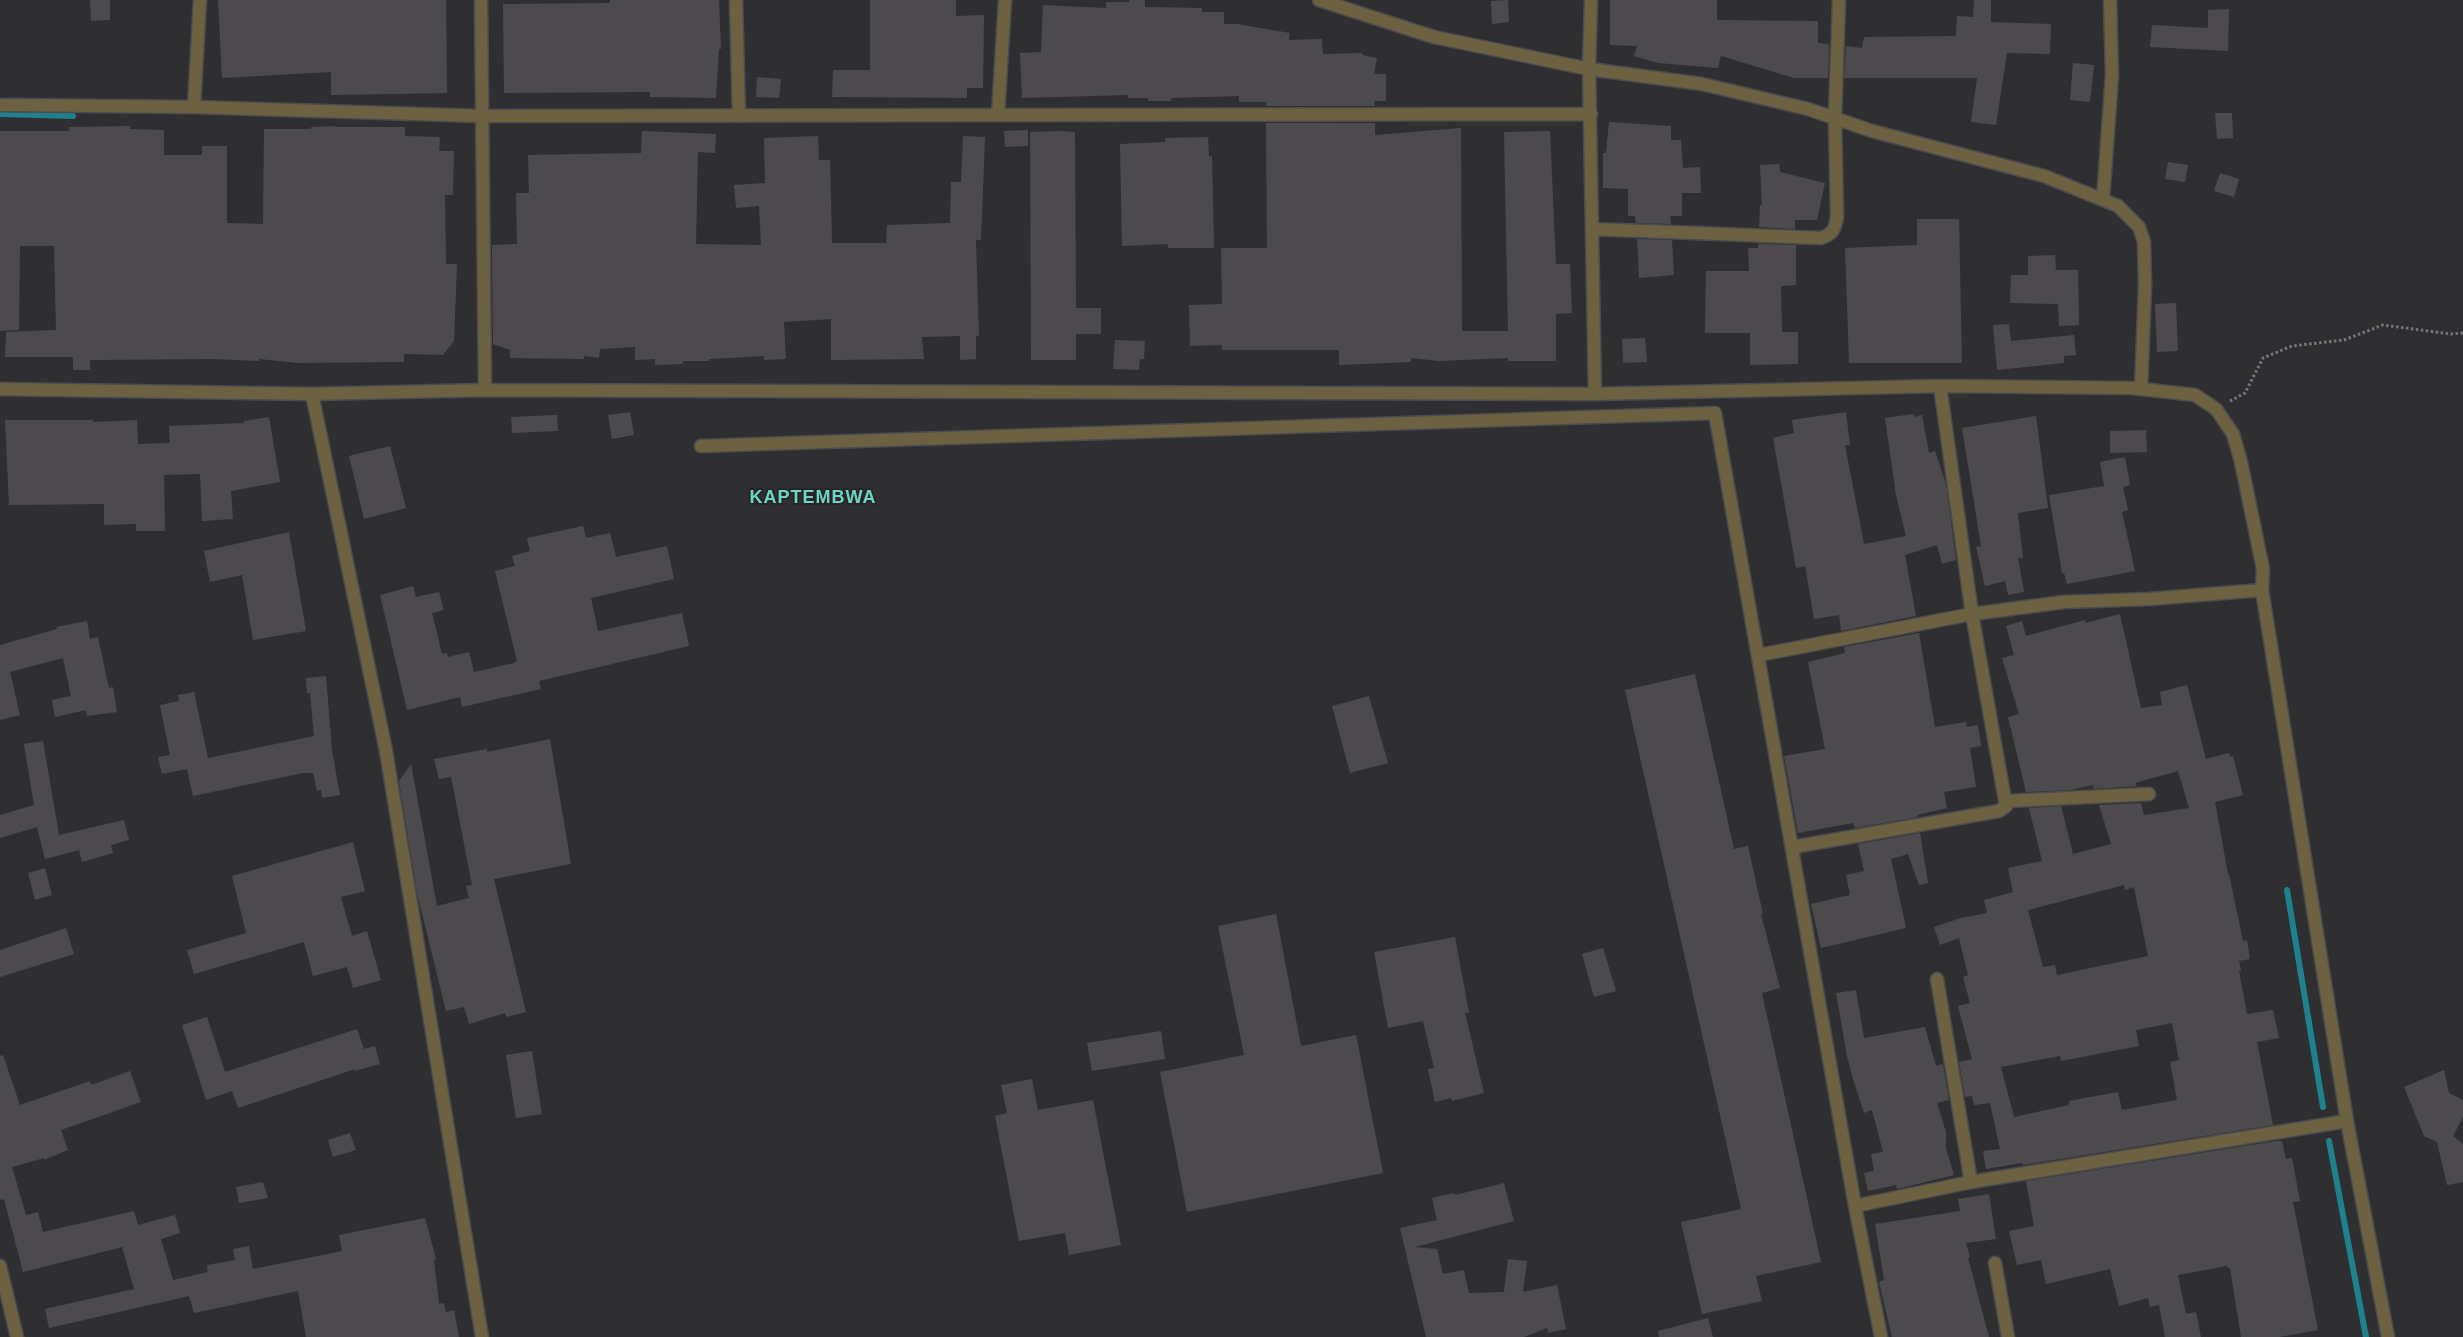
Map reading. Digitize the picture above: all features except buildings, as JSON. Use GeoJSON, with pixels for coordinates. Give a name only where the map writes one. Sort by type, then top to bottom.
{"type":"FeatureCollection","features":[{"type":"Feature","properties":{"kind":"street"},"geometry":{"type":"LineString","coordinates":[[194,107],[200,0]]}},
{"type":"Feature","properties":{"kind":"street"},"geometry":{"type":"LineString","coordinates":[[481,0],[480,116],[484,390]]}},
{"type":"Feature","properties":{"kind":"street"},"geometry":{"type":"LineString","coordinates":[[736,0],[739,116]]}},
{"type":"Feature","properties":{"kind":"street"},"geometry":{"type":"LineString","coordinates":[[998,115],[1005,0]]}},
{"type":"Feature","properties":{"kind":"street"},"geometry":{"type":"LineString","coordinates":[[1319,0],[1434,37],[1589,69],[1702,84],[1808,109],[1872,131],[2044,176],[2118,206],[2139,227],[2144,242],[2145,294],[2141,389]]}},
{"type":"Feature","properties":{"kind":"street"},"geometry":{"type":"LineString","coordinates":[[1591,0],[1589,69],[1595,394]]}},
{"type":"Feature","properties":{"kind":"street"},"geometry":{"type":"LineString","coordinates":[[1592,229],[1821,238],[1830,235],[1835,228],[1837,217],[1835,117],[1838,0]]}},
{"type":"Feature","properties":{"kind":"street"},"geometry":{"type":"LineString","coordinates":[[2103,199],[2112,75],[2110,0]]}},
{"type":"Feature","properties":{"kind":"street"},"geometry":{"type":"LineString","coordinates":[[0,106],[194,107],[480,116],[1591,114]]}},
{"type":"Feature","properties":{"kind":"street"},"geometry":{"type":"LineString","coordinates":[[1793,847],[1999,811],[2006,806],[2007,801],[1972,614],[1940,386]]}},
{"type":"Feature","properties":{"kind":"street"},"geometry":{"type":"LineString","coordinates":[[0,389],[312,394],[484,390],[1595,394],[1940,386],[2141,389],[2195,395],[2216,409],[2233,434],[2241,462],[2263,569],[2262,590],[2347,1121],[2388,1337]]}},
{"type":"Feature","properties":{"kind":"street"},"geometry":{"type":"LineString","coordinates":[[312,394],[386,751],[482,1337]]}},
{"type":"Feature","properties":{"kind":"street"},"geometry":{"type":"LineString","coordinates":[[702,446],[1715,413],[1855,1206],[1881,1337]]}},
{"type":"Feature","properties":{"kind":"street"},"geometry":{"type":"LineString","coordinates":[[1759,655],[1972,614],[2064,602],[2149,599],[2262,590]]}},
{"type":"Feature","properties":{"kind":"street"},"geometry":{"type":"LineString","coordinates":[[2007,801],[2149,794]]}},
{"type":"Feature","properties":{"kind":"street"},"geometry":{"type":"LineString","coordinates":[[1937,979],[1971,1182]]}},
{"type":"Feature","properties":{"kind":"street"},"geometry":{"type":"LineString","coordinates":[[1855,1206],[1971,1182],[2347,1121]]}},
{"type":"Feature","properties":{"kind":"street"},"geometry":{"type":"LineString","coordinates":[[1995,1263],[2008,1337]]}},
{"type":"Feature","properties":{"kind":"street"},"geometry":{"type":"LineString","coordinates":[[0,1266],[17,1337]]}},
{"type":"Feature","properties":{"kind":"path"},"geometry":{"type":"LineString","coordinates":[[2216,409],[2245,393],[2263,358],[2292,346],[2344,340],[2383,325],[2451,334],[2463,333]]}},
{"type":"Feature","properties":{"kind":"waterway"},"geometry":{"type":"LineString","coordinates":[[0,114],[73,116]]}},
{"type":"Feature","properties":{"kind":"waterway"},"geometry":{"type":"LineString","coordinates":[[2287,890],[2323,1107]]}},
{"type":"Feature","properties":{"kind":"waterway"},"geometry":{"type":"LineString","coordinates":[[2329,1141],[2366,1337]]}},
{"type":"Feature","properties":{"kind":"district","name":"KAPTEMBWA"},"geometry":{"type":"Point","coordinates":[813,498]}}]}
